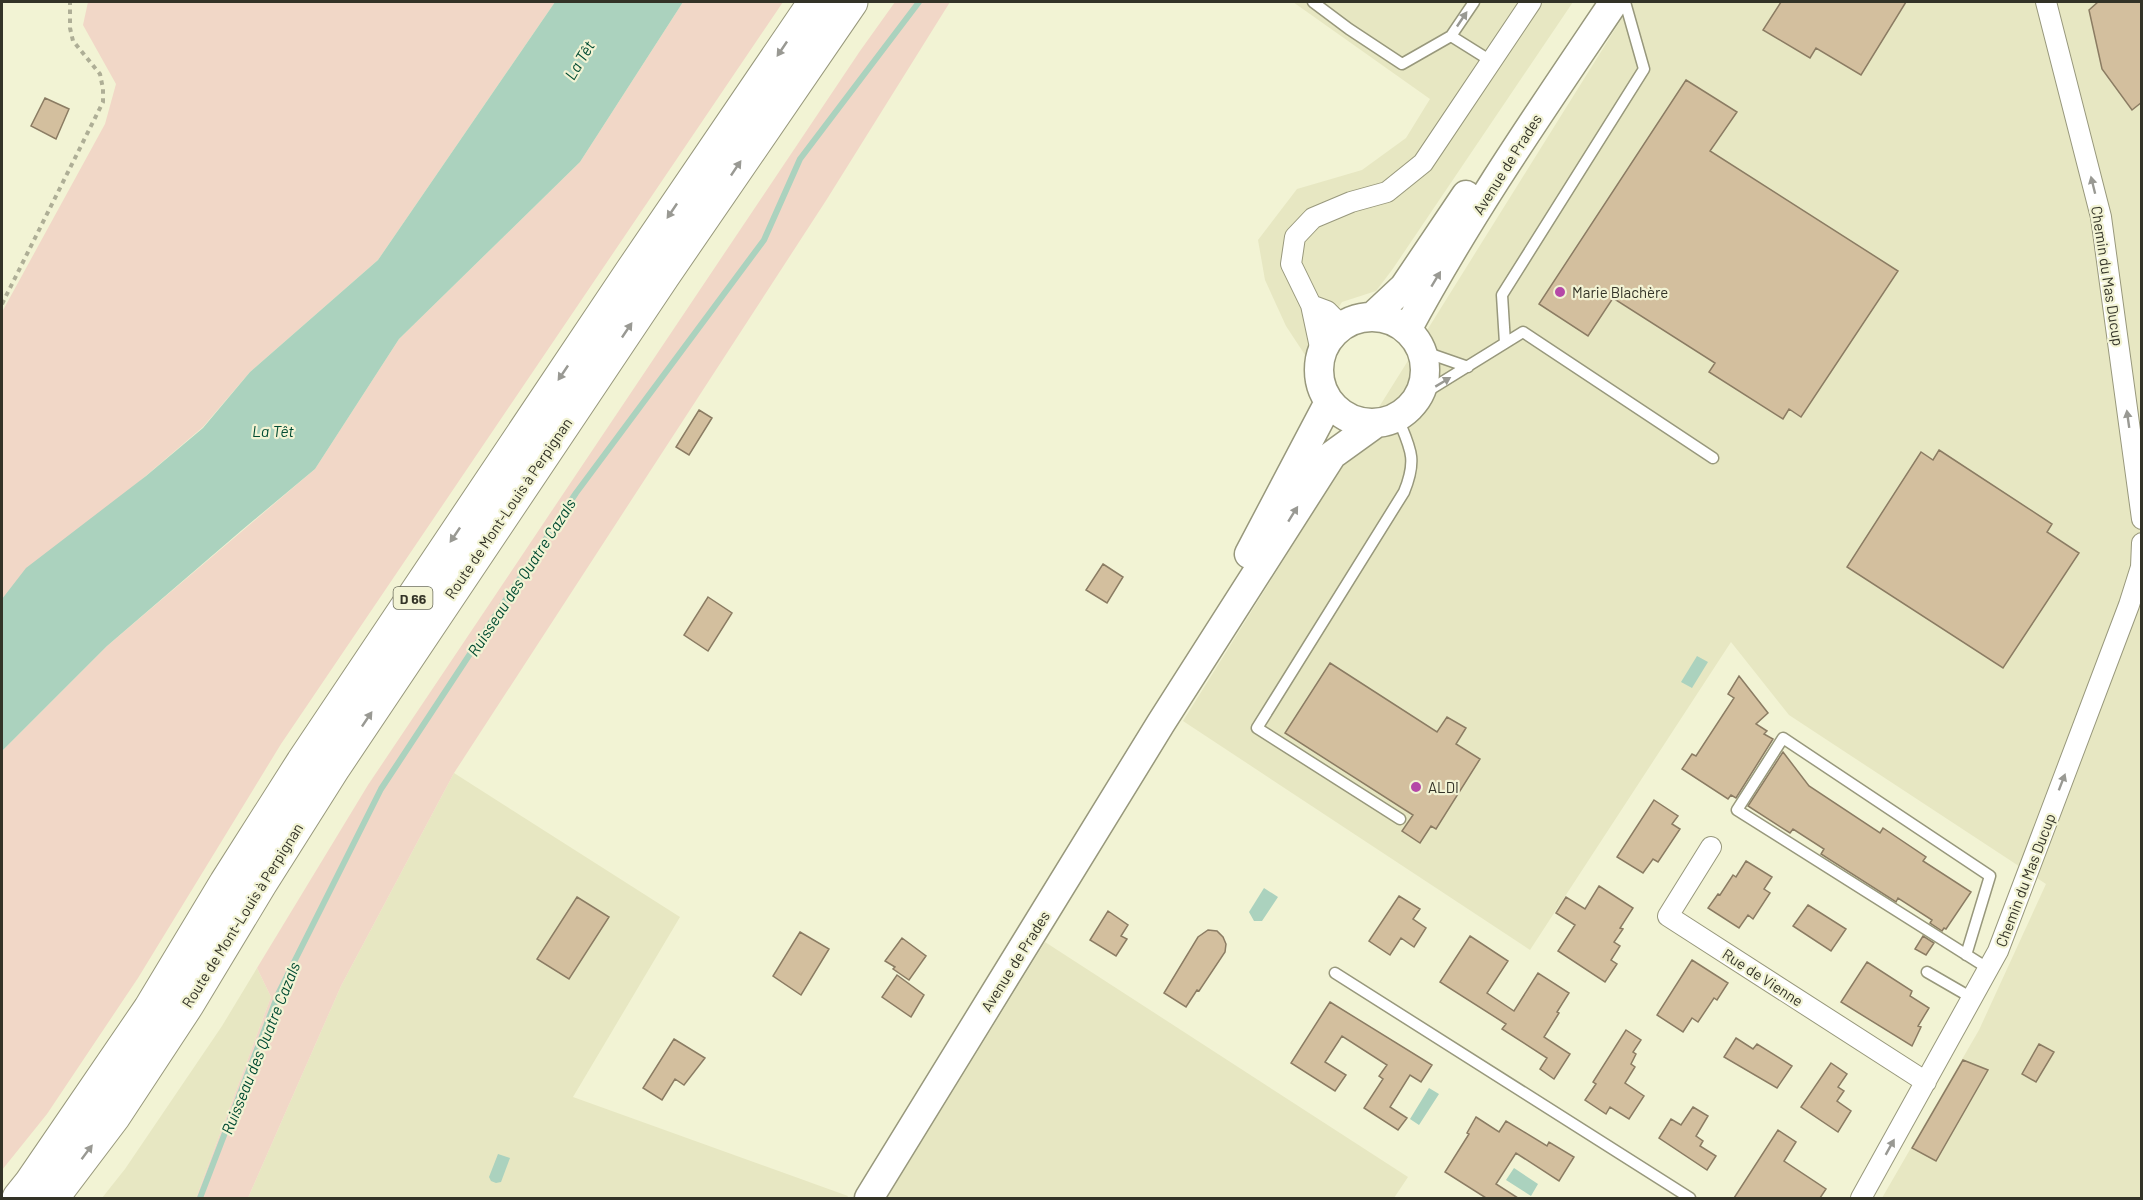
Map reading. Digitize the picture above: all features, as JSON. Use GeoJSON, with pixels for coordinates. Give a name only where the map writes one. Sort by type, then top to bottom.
{"type":"FeatureCollection","features":[{"type":"Feature","properties":{"kind":"highway","name":"Route de Mont-Louis à Perpignan"},"geometry":{"type":"LineString","coordinates":[[19,1198],[150,1009],[303,762],[815,2]]}},
{"type":"Feature","properties":{"kind":"highway","name":"Route de Mont-Louis à Perpignan"},"geometry":{"type":"LineString","coordinates":[[52,1198],[114,1116],[188,1005],[260,884],[334,767],[656,286],[851,2]]}},
{"type":"Feature","properties":{"kind":"main road","name":"Avenue de Prades"},"geometry":{"type":"LineString","coordinates":[[1373,316],[1404,286],[1596,2]]}},
{"type":"Feature","properties":{"kind":"main road","name":"Avenue de Prades"},"geometry":{"type":"LineString","coordinates":[[1415,340],[1425,297],[1522,139],[1614,2]]}},
{"type":"Feature","properties":{"kind":"main road"},"geometry":{"type":"LineString","coordinates":[[1373,316],[1397,322],[1415,340],[1425,364],[1424,381],[1397,412],[1357,422],[1341,414],[1329,402],[1321,387],[1318,370],[1321,352],[1342,326],[1356,318],[1373,316]]}},
{"type":"Feature","properties":{"kind":"main road","name":"Avenue de Prades"},"geometry":{"type":"LineString","coordinates":[[1161,723],[1329,402]]}},
{"type":"Feature","properties":{"kind":"main road","name":"Avenue de Prades"},"geometry":{"type":"LineString","coordinates":[[869,1198],[1161,723],[1332,454],[1397,412]]}},
{"type":"Feature","properties":{"kind":"street"},"geometry":{"type":"LineString","coordinates":[[1321,352],[1311,305],[1292,264],[1295,237],[1313,218],[1351,202],[1387,192],[1423,163],[1531,2]]}},
{"type":"Feature","properties":{"kind":"street","name":"Chemin du Mas Ducup"},"geometry":{"type":"LineString","coordinates":[[2046,2],[2101,218],[2142,519]]}},
{"type":"Feature","properties":{"kind":"street"},"geometry":{"type":"LineString","coordinates":[[1311,305],[1327,311],[1342,326]]}},
{"type":"Feature","properties":{"kind":"street","name":"Chemin du Mas Ducup"},"geometry":{"type":"LineString","coordinates":[[1861,1198],[1998,951],[2135,609],[2142,543]]}},
{"type":"Feature","properties":{"kind":"street","name":"Rue de Vienne"},"geometry":{"type":"LineString","coordinates":[[1711,847],[1668,916],[1926,1082]]}},
{"type":"Feature","properties":{"kind":"lane"},"geometry":{"type":"LineString","coordinates":[[1313,2],[1402,64],[1451,36],[1474,2]]}},
{"type":"Feature","properties":{"kind":"lane"},"geometry":{"type":"LineString","coordinates":[[1505,343],[1502,295],[1644,69],[1625,2]]}},
{"type":"Feature","properties":{"kind":"lane"},"geometry":{"type":"LineString","coordinates":[[1451,36],[1491,62]]}},
{"type":"Feature","properties":{"kind":"lane"},"geometry":{"type":"LineString","coordinates":[[1400,819],[1257,728],[1404,492],[1413,464],[1411,450],[1397,412],[1523,332],[1713,458]]}},
{"type":"Feature","properties":{"kind":"lane"},"geometry":{"type":"LineString","coordinates":[[1415,340],[1468,367]]}},
{"type":"Feature","properties":{"kind":"lane"},"geometry":{"type":"LineString","coordinates":[[1966,955],[1990,876],[1783,738],[1737,810],[1966,955],[1989,969]]}},
{"type":"Feature","properties":{"kind":"lane"},"geometry":{"type":"LineString","coordinates":[[1927,972],[1972,998]]}},
{"type":"Feature","properties":{"kind":"lane"},"geometry":{"type":"LineString","coordinates":[[1335,973],[1690,1198]]}},
{"type":"Feature","properties":{"kind":"path"},"geometry":{"type":"LineString","coordinates":[[2,304],[103,102],[100,74],[73,41],[70,28],[70,2]]}},
{"type":"Feature","properties":{"kind":"shaded area"},"geometry":{"type":"Polygon","coordinates":[[[88,2],[555,2],[378,260],[250,372],[203,427],[2,599],[2,312],[105,124],[116,84],[83,25],[88,2]]]}},
{"type":"Feature","properties":{"kind":"shaded area"},"geometry":{"type":"Polygon","coordinates":[[[683,2],[783,2],[281,744],[138,978],[47,1114],[2,1170],[2,751],[107,646],[315,469],[399,339],[580,162],[683,2]]]}},
{"type":"Feature","properties":{"kind":"shaded area"},"geometry":{"type":"Polygon","coordinates":[[[895,2],[950,2],[827,199],[454,773],[341,986],[248,1198],[196,1198],[271,997],[257,968],[368,785],[895,2]]]}},
{"type":"Feature","properties":{"kind":"shaded area"},"geometry":{"type":"Polygon","coordinates":[[[1293,2],[1573,2],[1392,270],[1376,291],[1342,302],[1307,358],[1286,326],[1265,280],[1258,240],[1297,189],[1362,170],[1406,138],[1430,99],[1293,2]]]}},
{"type":"Feature","properties":{"kind":"shaded area"},"geometry":{"type":"Polygon","coordinates":[[[1632,2],[2141,2],[2141,1198],[1882,1198],[1979,1030],[2046,884],[1789,715],[1731,642],[1530,950],[1183,721],[1632,2]]]}},
{"type":"Feature","properties":{"kind":"shaded area"},"geometry":{"type":"Polygon","coordinates":[[[454,773],[680,917],[573,1097],[848,1196],[847,1198],[248,1198],[341,986],[454,773]]]}},
{"type":"Feature","properties":{"kind":"shaded area"},"geometry":{"type":"Polygon","coordinates":[[[1045,942],[1408,1177],[1394,1198],[887,1198],[1045,942]]]}},
{"type":"Feature","properties":{"kind":"shaded area"},"geometry":{"type":"Polygon","coordinates":[[[257,968],[271,997],[196,1198],[102,1198],[125,1169],[222,1026],[257,968]]]}},
{"type":"Feature","properties":{"kind":"water","name":"La Têt"},"geometry":{"type":"Polygon","coordinates":[[[555,2],[683,2],[580,162],[399,339],[315,469],[107,646],[2,751],[2,599],[26,568],[146,476],[203,428],[250,372],[378,260],[555,2]]]}},
{"type":"Feature","properties":{"kind":"water"},"geometry":{"type":"Polygon","coordinates":[[[1697,656],[1708,662],[1692,688],[1681,682],[1697,656]]]}},
{"type":"Feature","properties":{"kind":"water"},"geometry":{"type":"Polygon","coordinates":[[[1264,888],[1278,897],[1262,921],[1254,921],[1249,912],[1264,888]]]}},
{"type":"Feature","properties":{"kind":"water"},"geometry":{"type":"Polygon","coordinates":[[[1429,1088],[1439,1094],[1419,1125],[1410,1119],[1429,1088]]]}},
{"type":"Feature","properties":{"kind":"water"},"geometry":{"type":"Polygon","coordinates":[[[498,1154],[510,1158],[501,1182],[496,1183],[489,1177],[498,1154]]]}},
{"type":"Feature","properties":{"kind":"water"},"geometry":{"type":"Polygon","coordinates":[[[1514,1168],[1538,1184],[1531,1196],[1506,1180],[1514,1168]]]}},
{"type":"Feature","properties":{"kind":"building"},"geometry":{"type":"Polygon","coordinates":[[[1781,2],[1906,2],[1861,75],[1816,48],[1810,58],[1763,30],[1781,2]]]}},
{"type":"Feature","properties":{"kind":"building"},"geometry":{"type":"Polygon","coordinates":[[[2098,2],[2142,2],[2142,102],[2132,110],[2102,69],[2089,10],[2098,2]]]}},
{"type":"Feature","properties":{"kind":"building"},"geometry":{"type":"Polygon","coordinates":[[[1686,80],[1737,112],[1710,151],[1898,271],[1801,417],[1789,409],[1783,419],[1709,372],[1715,363],[1613,298],[1588,336],[1539,304],[1686,80]]]}},
{"type":"Feature","properties":{"kind":"building"},"geometry":{"type":"Polygon","coordinates":[[[45,98],[69,109],[56,139],[31,126],[45,98]]]}},
{"type":"Feature","properties":{"kind":"building"},"geometry":{"type":"Polygon","coordinates":[[[699,410],[712,418],[689,455],[676,447],[699,410]]]}},
{"type":"Feature","properties":{"kind":"building"},"geometry":{"type":"Polygon","coordinates":[[[1939,450],[2052,524],[2047,532],[2079,553],[2003,668],[1847,567],[1921,452],[1933,460],[1939,450]]]}},
{"type":"Feature","properties":{"kind":"building"},"geometry":{"type":"Polygon","coordinates":[[[1103,564],[1123,577],[1107,603],[1086,590],[1103,564]]]}},
{"type":"Feature","properties":{"kind":"building"},"geometry":{"type":"Polygon","coordinates":[[[708,597],[732,613],[708,651],[684,635],[708,597]]]}},
{"type":"Feature","properties":{"kind":"building","name":"ALDI"},"geometry":{"type":"Polygon","coordinates":[[[1330,663],[1437,732],[1447,717],[1466,728],[1456,744],[1480,759],[1436,829],[1431,826],[1420,843],[1402,831],[1413,815],[1285,733],[1330,663]]]}},
{"type":"Feature","properties":{"kind":"building"},"geometry":{"type":"Polygon","coordinates":[[[1739,676],[1768,713],[1756,724],[1767,731],[1764,734],[1773,739],[1736,798],[1731,795],[1728,799],[1682,769],[1692,754],[1696,756],[1734,698],[1728,694],[1739,676]]]}},
{"type":"Feature","properties":{"kind":"building"},"geometry":{"type":"Polygon","coordinates":[[[1783,752],[1809,786],[1880,833],[1883,828],[1926,857],[1923,861],[1971,892],[1946,929],[1942,931],[1930,923],[1932,920],[1898,898],[1896,902],[1821,854],[1824,849],[1793,829],[1790,833],[1748,806],[1783,752]]]}},
{"type":"Feature","properties":{"kind":"building"},"geometry":{"type":"Polygon","coordinates":[[[1654,800],[1678,816],[1672,824],[1680,829],[1658,862],[1653,859],[1643,873],[1617,857],[1654,800]]]}},
{"type":"Feature","properties":{"kind":"building"},"geometry":{"type":"Polygon","coordinates":[[[1746,861],[1772,877],[1764,889],[1770,893],[1753,919],[1748,915],[1739,928],[1708,908],[1733,875],[1736,877],[1746,861]]]}},
{"type":"Feature","properties":{"kind":"building"},"geometry":{"type":"Polygon","coordinates":[[[1599,886],[1633,908],[1614,942],[1620,946],[1611,960],[1617,964],[1605,982],[1558,951],[1575,925],[1556,913],[1566,897],[1585,909],[1599,886]]]}},
{"type":"Feature","properties":{"kind":"building"},"geometry":{"type":"Polygon","coordinates":[[[1399,896],[1420,909],[1413,919],[1426,928],[1414,947],[1401,938],[1390,955],[1369,941],[1399,896]]]}},
{"type":"Feature","properties":{"kind":"building"},"geometry":{"type":"Polygon","coordinates":[[[577,897],[609,917],[569,979],[537,959],[577,897]]]}},
{"type":"Feature","properties":{"kind":"building"},"geometry":{"type":"Polygon","coordinates":[[[1808,905],[1846,929],[1831,951],[1793,926],[1808,905]]]}},
{"type":"Feature","properties":{"kind":"building"},"geometry":{"type":"Polygon","coordinates":[[[1108,911],[1128,925],[1121,936],[1127,939],[1116,956],[1090,940],[1108,911]]]}},
{"type":"Feature","properties":{"kind":"building"},"geometry":{"type":"Polygon","coordinates":[[[1208,930],[1217,931],[1223,937],[1226,944],[1225,952],[1186,1007],[1164,993],[1198,937],[1208,930]]]}},
{"type":"Feature","properties":{"kind":"building"},"geometry":{"type":"Polygon","coordinates":[[[800,932],[829,949],[801,995],[773,976],[800,932]]]}},
{"type":"Feature","properties":{"kind":"building"},"geometry":{"type":"Polygon","coordinates":[[[1470,936],[1508,961],[1487,993],[1514,1011],[1538,973],[1569,993],[1544,1037],[1570,1054],[1554,1079],[1540,1069],[1547,1058],[1502,1029],[1506,1024],[1440,982],[1470,936]]]}},
{"type":"Feature","properties":{"kind":"building"},"geometry":{"type":"Polygon","coordinates":[[[1923,936],[1934,943],[1926,955],[1915,949],[1923,936]]]}},
{"type":"Feature","properties":{"kind":"building"},"geometry":{"type":"Polygon","coordinates":[[[902,938],[926,956],[909,980],[885,961],[902,938]]]}},
{"type":"Feature","properties":{"kind":"building"},"geometry":{"type":"Polygon","coordinates":[[[1692,960],[1728,983],[1717,1000],[1714,998],[1698,1022],[1692,1018],[1683,1032],[1657,1015],[1692,960]]]}},
{"type":"Feature","properties":{"kind":"building"},"geometry":{"type":"Polygon","coordinates":[[[1867,962],[1912,991],[1910,996],[1929,1008],[1918,1026],[1921,1027],[1912,1046],[1841,1002],[1867,962]]]}},
{"type":"Feature","properties":{"kind":"building"},"geometry":{"type":"Polygon","coordinates":[[[897,975],[924,995],[911,1017],[882,997],[897,975]]]}},
{"type":"Feature","properties":{"kind":"building"},"geometry":{"type":"Polygon","coordinates":[[[1330,1002],[1432,1065],[1421,1082],[1410,1075],[1390,1107],[1407,1118],[1398,1130],[1364,1108],[1383,1079],[1379,1076],[1387,1065],[1342,1036],[1325,1062],[1346,1075],[1335,1091],[1291,1063],[1330,1002]]]}},
{"type":"Feature","properties":{"kind":"building"},"geometry":{"type":"Polygon","coordinates":[[[1626,1030],[1641,1040],[1633,1052],[1636,1054],[1631,1064],[1635,1067],[1625,1083],[1644,1096],[1629,1119],[1610,1107],[1606,1114],[1585,1100],[1596,1084],[1593,1082],[1626,1030]]]}},
{"type":"Feature","properties":{"kind":"building"},"geometry":{"type":"Polygon","coordinates":[[[1736,1038],[1753,1049],[1757,1044],[1792,1066],[1777,1088],[1724,1057],[1736,1038]]]}},
{"type":"Feature","properties":{"kind":"building"},"geometry":{"type":"Polygon","coordinates":[[[674,1039],[705,1058],[684,1085],[675,1079],[662,1100],[643,1088],[674,1039]]]}},
{"type":"Feature","properties":{"kind":"building"},"geometry":{"type":"Polygon","coordinates":[[[2039,1044],[2054,1052],[2036,1082],[2022,1074],[2039,1044]]]}},
{"type":"Feature","properties":{"kind":"building"},"geometry":{"type":"Polygon","coordinates":[[[1963,1060],[1988,1070],[1936,1161],[1912,1148],[1963,1060]]]}},
{"type":"Feature","properties":{"kind":"building"},"geometry":{"type":"Polygon","coordinates":[[[1831,1063],[1847,1074],[1838,1087],[1844,1091],[1837,1101],[1851,1111],[1838,1132],[1801,1107],[1831,1063]]]}},
{"type":"Feature","properties":{"kind":"building"},"geometry":{"type":"Polygon","coordinates":[[[1693,1107],[1708,1116],[1696,1136],[1703,1141],[1700,1146],[1716,1156],[1707,1170],[1659,1138],[1671,1119],[1681,1125],[1693,1107]]]}},
{"type":"Feature","properties":{"kind":"building"},"geometry":{"type":"Polygon","coordinates":[[[1476,1117],[1499,1132],[1506,1121],[1547,1146],[1549,1142],[1574,1157],[1559,1181],[1516,1153],[1496,1184],[1518,1198],[1486,1198],[1445,1172],[1469,1134],[1467,1133],[1476,1117]]]}},
{"type":"Feature","properties":{"kind":"building"},"geometry":{"type":"Polygon","coordinates":[[[1778,1130],[1796,1142],[1784,1161],[1826,1189],[1820,1198],[1734,1198],[1778,1130]]]}},
{"type":"Feature","properties":{"kind":"waterway","name":"Ruisseau des Quatre Cazals"},"geometry":{"type":"LineString","coordinates":[[200,1198],[279,992],[381,789],[576,493],[764,240],[800,159],[919,2]]}},
{"type":"Feature","properties":{"kind":"place","name":"Marie Blachère"},"geometry":{"type":"Point","coordinates":[1560,292]}},
{"type":"Feature","properties":{"kind":"place","name":"ALDI"},"geometry":{"type":"Point","coordinates":[1416,787]}}]}
